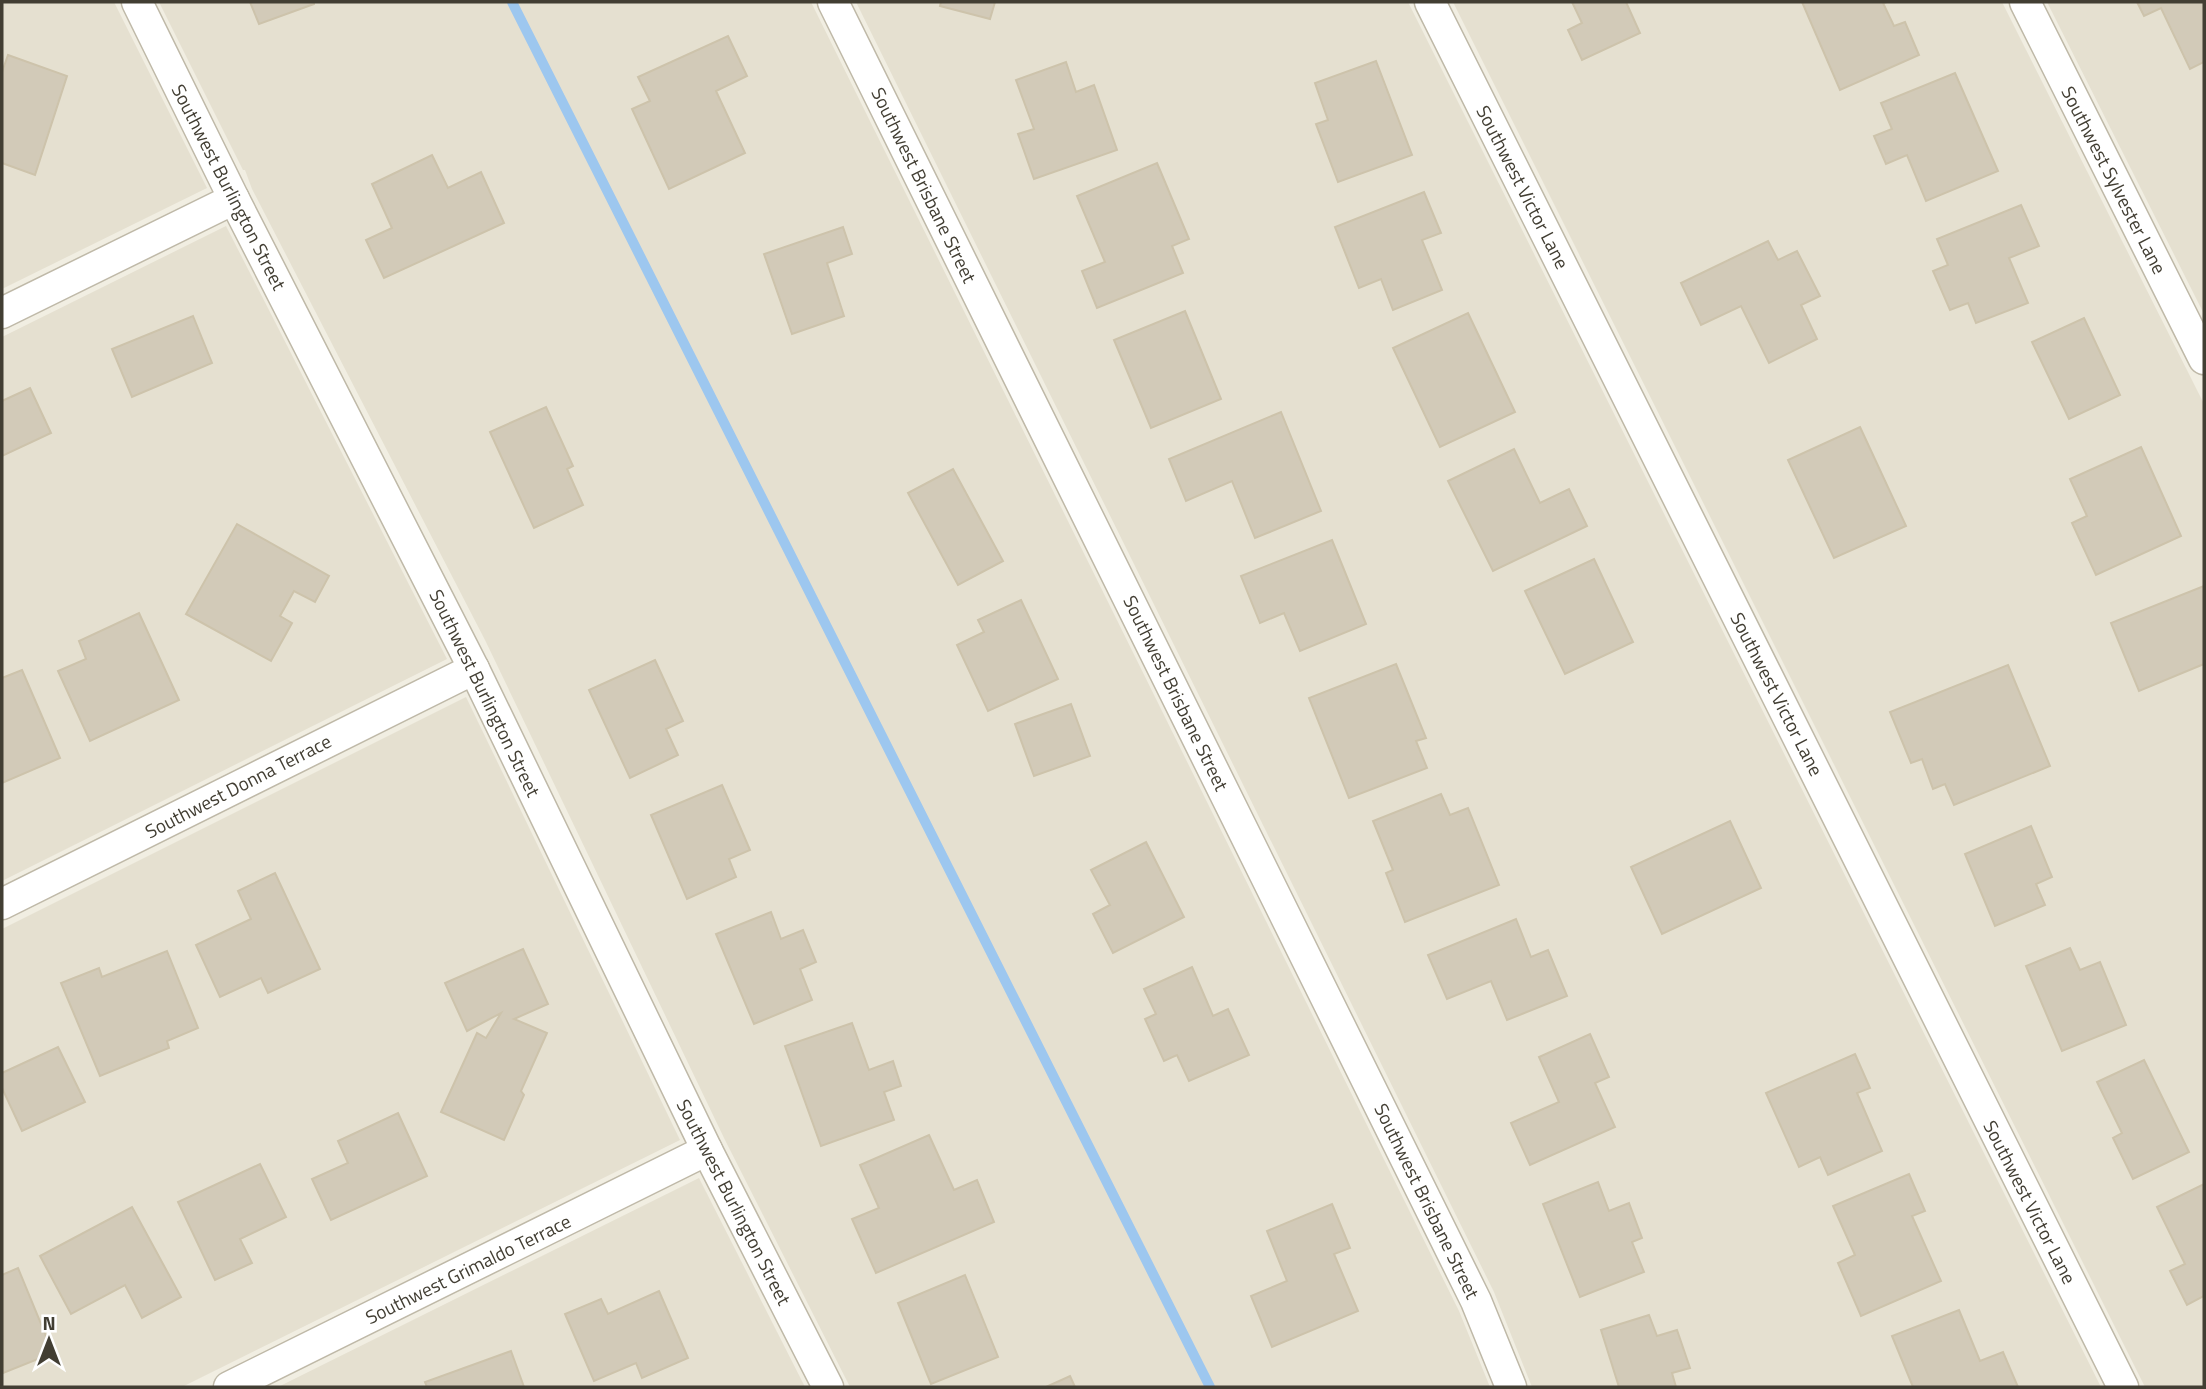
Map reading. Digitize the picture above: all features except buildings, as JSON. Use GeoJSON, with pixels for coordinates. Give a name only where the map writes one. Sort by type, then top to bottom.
{"type":"FeatureCollection","features":[{"type":"Feature","properties":{"kind":"street","name":"Southwest Burlington Street"},"geometry":{"type":"LineString","coordinates":[[136,2],[474,668],[707,1150],[828,1387]]}},
{"type":"Feature","properties":{"kind":"street","name":"Southwest Brisbane Street"},"geometry":{"type":"LineString","coordinates":[[834,2],[1476,1301],[1511,1387]]}},
{"type":"Feature","properties":{"kind":"street","name":"Southwest Victor Lane"},"geometry":{"type":"LineString","coordinates":[[1430,2],[2123,1387]]}},
{"type":"Feature","properties":{"kind":"street","name":"Southwest Sylvester Lane"},"geometry":{"type":"LineString","coordinates":[[2025,2],[2204,359]]}},
{"type":"Feature","properties":{"kind":"street"},"geometry":{"type":"LineString","coordinates":[[2,313],[234,199]]}},
{"type":"Feature","properties":{"kind":"street","name":"Southwest Donna Terrace"},"geometry":{"type":"LineString","coordinates":[[2,904],[474,668]]}},
{"type":"Feature","properties":{"kind":"street","name":"Southwest Grimaldo Terrace"},"geometry":{"type":"LineString","coordinates":[[229,1387],[707,1150]]}},
{"type":"Feature","properties":{"kind":"shaded area"},"geometry":{"type":"Polygon","coordinates":[[[2,2],[114,2],[207,188],[2,289],[2,2]]]}},
{"type":"Feature","properties":{"kind":"shaded area"},"geometry":{"type":"Polygon","coordinates":[[[159,2],[811,2],[1459,1311],[1490,1387],[850,1387],[725,1140],[485,640],[252,189],[245,170],[159,2]]]}},
{"type":"Feature","properties":{"kind":"shaded area"},"geometry":{"type":"Polygon","coordinates":[[[856,2],[1408,2],[2101,1387],[1532,1387],[1494,1292],[856,2]]]}},
{"type":"Feature","properties":{"kind":"shaded area"},"geometry":{"type":"Polygon","coordinates":[[[1453,2],[2002,2],[2204,404],[2204,1387],[2145,1387],[1453,2]]]}},
{"type":"Feature","properties":{"kind":"shaded area"},"geometry":{"type":"Polygon","coordinates":[[[2047,2],[2204,2],[2204,314],[2047,2]]]}},
{"type":"Feature","properties":{"kind":"shaded area"},"geometry":{"type":"Polygon","coordinates":[[[226,226],[447,659],[2,881],[2,337],[226,226]]]}},
{"type":"Feature","properties":{"kind":"shaded area"},"geometry":{"type":"Polygon","coordinates":[[[466,697],[680,1140],[182,1387],[2,1387],[2,929],[466,697]]]}},
{"type":"Feature","properties":{"kind":"shaded area"},"geometry":{"type":"Polygon","coordinates":[[[699,1178],[805,1387],[278,1387],[699,1178]]]}},
{"type":"Feature","properties":{"kind":"waterway"},"geometry":{"type":"LineString","coordinates":[[512,2],[1210,1387]]}}]}
